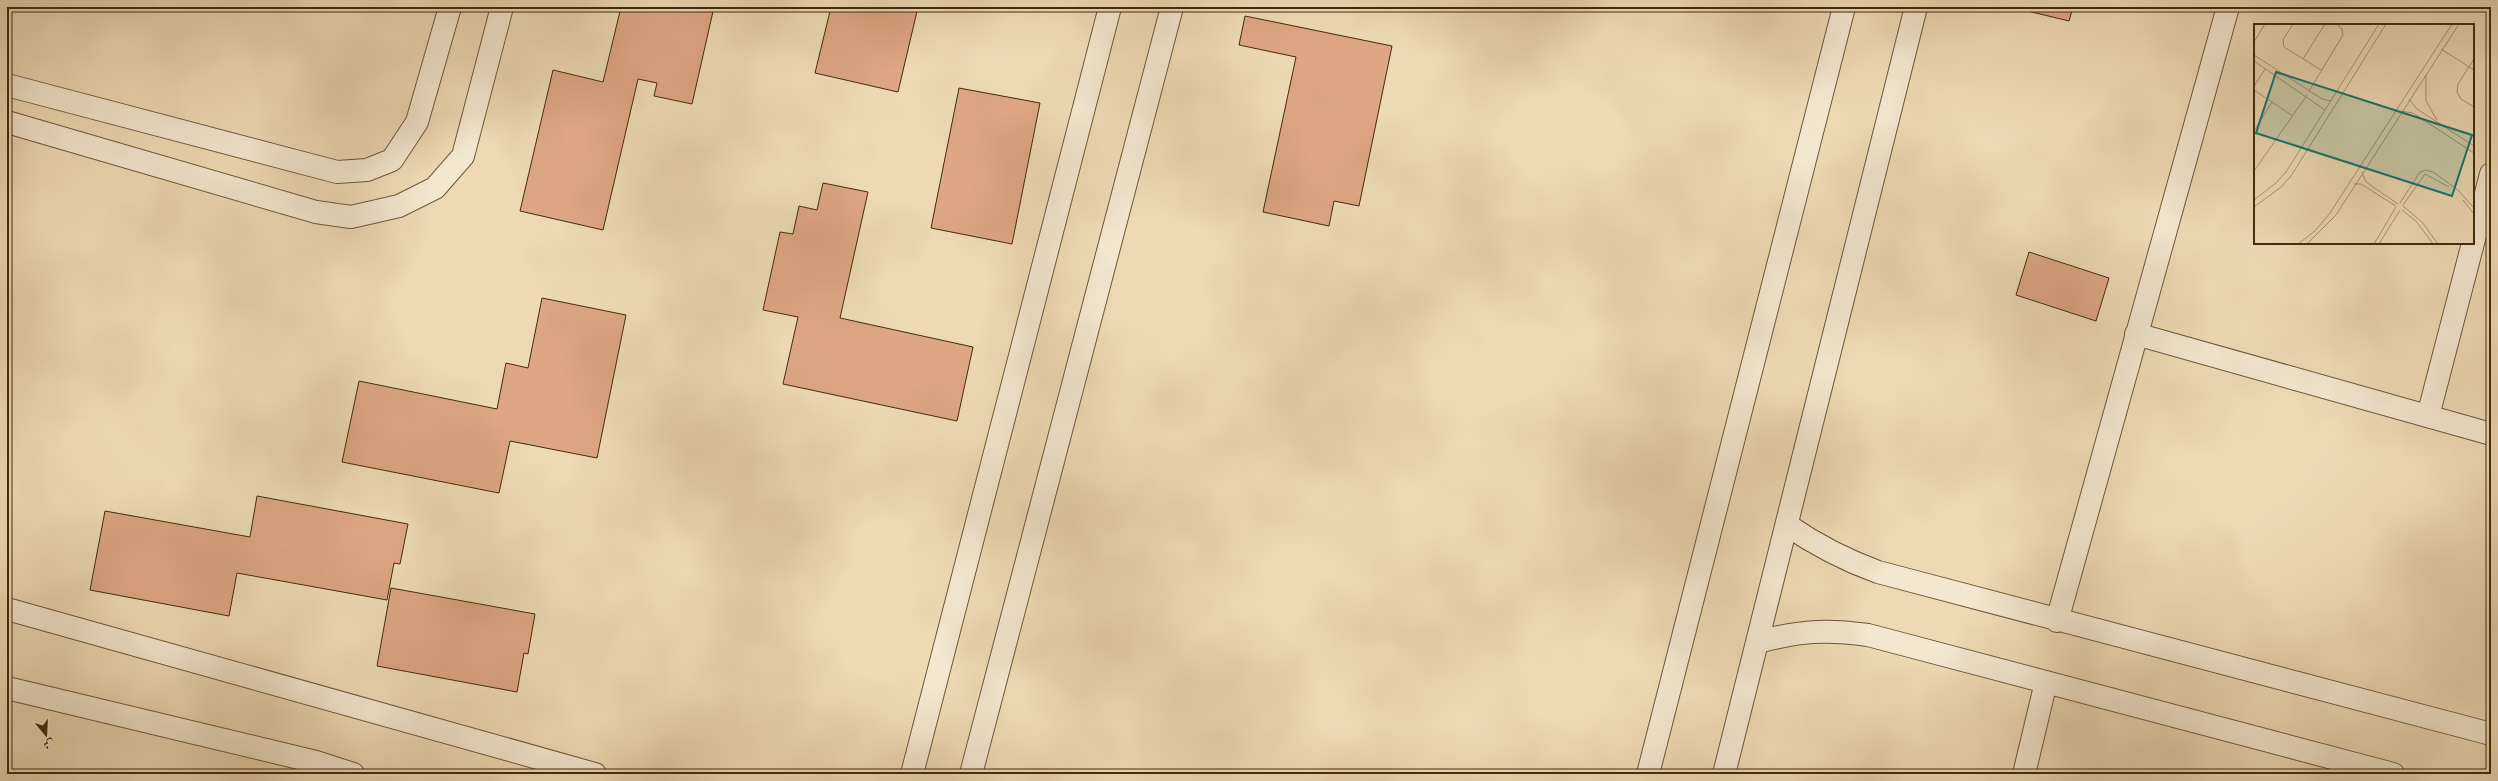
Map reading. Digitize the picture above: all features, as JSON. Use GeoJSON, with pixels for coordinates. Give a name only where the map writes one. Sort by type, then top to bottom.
{"type":"FeatureCollection","features":[{"type":"Feature","properties":{"kind":"street"},"geometry":{"type":"LineString","coordinates":[[7,85],[338,172],[367,170],[392,160],[417,122],[450,7]]}},
{"type":"Feature","properties":{"kind":"street"},"geometry":{"type":"LineString","coordinates":[[7,122],[316,212],[352,217],[392,208],[435,188],[463,156],[502,7]]}},
{"type":"Feature","properties":{"kind":"street"},"geometry":{"type":"LineString","coordinates":[[912,774],[1110,7]]}},
{"type":"Feature","properties":{"kind":"street"},"geometry":{"type":"LineString","coordinates":[[971,774],[1172,7]]}},
{"type":"Feature","properties":{"kind":"street"},"geometry":{"type":"LineString","coordinates":[[1648,774],[1844,7]]}},
{"type":"Feature","properties":{"kind":"street"},"geometry":{"type":"LineString","coordinates":[[1724,774],[1916,7]]}},
{"type":"Feature","properties":{"kind":"street"},"geometry":{"type":"LineString","coordinates":[[2058,621],[2136,334],[2228,7]]}},
{"type":"Feature","properties":{"kind":"street"},"geometry":{"type":"LineString","coordinates":[[2474,239],[2491,174]]}},
{"type":"Feature","properties":{"kind":"street"},"geometry":{"type":"LineString","coordinates":[[2428,416],[2473,244]]}},
{"type":"Feature","properties":{"kind":"street"},"geometry":{"type":"LineString","coordinates":[[2136,334],[2491,434]]}},
{"type":"Feature","properties":{"kind":"street"},"geometry":{"type":"LineString","coordinates":[[1786,525],[1815,544],[1846,560],[1878,572],[2058,621],[2491,734]]}},
{"type":"Feature","properties":{"kind":"street"},"geometry":{"type":"LineString","coordinates":[[7,609],[595,774]]}},
{"type":"Feature","properties":{"kind":"street"},"geometry":{"type":"LineString","coordinates":[[1758,642],[1794,632],[1832,630],[1868,635],[2392,774]]}},
{"type":"Feature","properties":{"kind":"street"},"geometry":{"type":"LineString","coordinates":[[2024,774],[2046,682]]}},
{"type":"Feature","properties":{"kind":"street"},"geometry":{"type":"LineString","coordinates":[[7,688],[316,762],[353,774]]}},
{"type":"Feature","properties":{"kind":"building"},"geometry":{"type":"Polygon","coordinates":[[[621,7],[714,7],[692,104],[654,96],[657,83],[638,79],[603,230],[520,211],[553,70],[603,82],[621,7]]]}},
{"type":"Feature","properties":{"kind":"building"},"geometry":{"type":"Polygon","coordinates":[[[831,7],[918,7],[898,92],[815,73],[831,7]]]}},
{"type":"Feature","properties":{"kind":"building"},"geometry":{"type":"Polygon","coordinates":[[[2011,7],[2073,7],[2069,21],[2011,7]]]}},
{"type":"Feature","properties":{"kind":"building"},"geometry":{"type":"Polygon","coordinates":[[[1245,16],[1392,46],[1359,206],[1334,201],[1329,226],[1263,212],[1296,57],[1239,45],[1245,16]]]}},
{"type":"Feature","properties":{"kind":"building"},"geometry":{"type":"Polygon","coordinates":[[[959,88],[1040,103],[1012,244],[931,228],[959,88]]]}},
{"type":"Feature","properties":{"kind":"building"},"geometry":{"type":"Polygon","coordinates":[[[823,183],[868,192],[840,318],[973,347],[957,421],[783,384],[798,317],[763,310],[780,232],[793,234],[799,206],[817,210],[823,183]]]}},
{"type":"Feature","properties":{"kind":"building"},"geometry":{"type":"Polygon","coordinates":[[[2029,252],[2109,278],[2096,321],[2016,295],[2029,252]]]}},
{"type":"Feature","properties":{"kind":"building"},"geometry":{"type":"Polygon","coordinates":[[[542,298],[626,315],[597,458],[510,441],[499,493],[342,462],[359,381],[497,409],[506,363],[528,368],[542,298]]]}},
{"type":"Feature","properties":{"kind":"building"},"geometry":{"type":"Polygon","coordinates":[[[257,496],[408,524],[400,564],[394,563],[387,600],[237,573],[229,616],[90,590],[105,511],[250,537],[257,496]]]}},
{"type":"Feature","properties":{"kind":"building"},"geometry":{"type":"Polygon","coordinates":[[[391,588],[535,614],[528,654],[524,653],[517,692],[377,666],[391,588]]]}}]}
